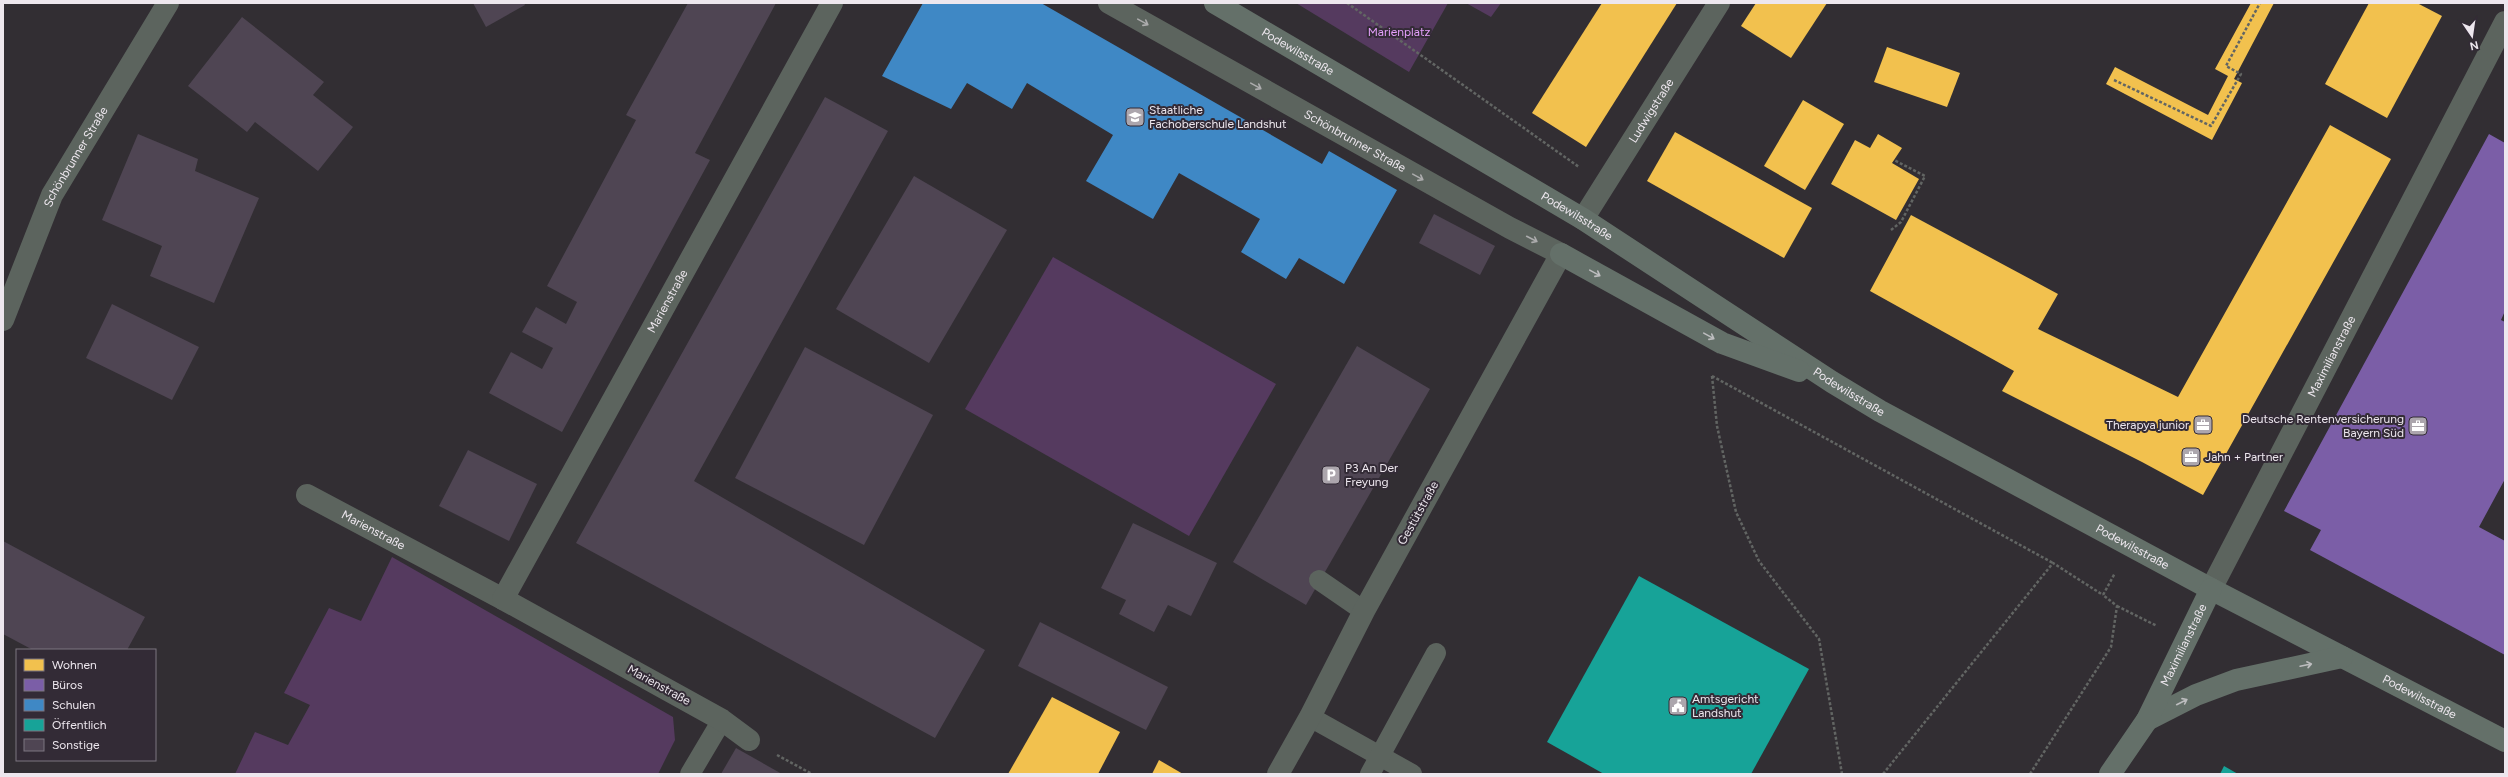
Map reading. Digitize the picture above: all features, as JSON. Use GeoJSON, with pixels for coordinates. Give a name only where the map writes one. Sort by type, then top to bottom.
{"type":"FeatureCollection","features":[{"type":"Feature","properties":{"kind":"main road","name":"Podewilsstraße"},"geometry":{"type":"LineString","coordinates":[[1215,3],[1583,220],[1832,382],[1880,411],[2132,545],[2211,589],[2505,741]]}},
{"type":"Feature","properties":{"kind":"main road"},"geometry":{"type":"LineString","coordinates":[[1561,254],[1722,343],[1832,382]]}},
{"type":"Feature","properties":{"kind":"main road","name":"Maximilianstraße"},"geometry":{"type":"LineString","coordinates":[[2110,774],[2147,720],[2211,589]]}},
{"type":"Feature","properties":{"kind":"main road"},"geometry":{"type":"LineString","coordinates":[[2147,720],[2196,695],[2236,680],[2342,657]]}},
{"type":"Feature","properties":{"kind":"street","name":"Schönbrunner Straße"},"geometry":{"type":"LineString","coordinates":[[3,320],[52,195],[168,3]]}},
{"type":"Feature","properties":{"kind":"street","name":"Marienstraße"},"geometry":{"type":"LineString","coordinates":[[503,599],[832,3]]}},
{"type":"Feature","properties":{"kind":"street","name":"Schönbrunner Straße"},"geometry":{"type":"LineString","coordinates":[[1109,3],[1510,228],[1561,254]]}},
{"type":"Feature","properties":{"kind":"street","name":"Ludwigstraße"},"geometry":{"type":"LineString","coordinates":[[1583,220],[1719,3]]}},
{"type":"Feature","properties":{"kind":"street","name":"Maximilianstraße"},"geometry":{"type":"LineString","coordinates":[[2211,589],[2505,22]]}},
{"type":"Feature","properties":{"kind":"street","name":"Gestütstraße"},"geometry":{"type":"LineString","coordinates":[[1278,774],[1310,717],[1364,611],[1561,254]]}},
{"type":"Feature","properties":{"kind":"street","name":"Marienstraße"},"geometry":{"type":"LineString","coordinates":[[307,495],[503,599],[722,720],[749,740]]}},
{"type":"Feature","properties":{"kind":"lane"},"geometry":{"type":"LineString","coordinates":[[1319,580],[1364,611]]}},
{"type":"Feature","properties":{"kind":"lane"},"geometry":{"type":"LineString","coordinates":[[1370,774],[1436,653]]}},
{"type":"Feature","properties":{"kind":"lane"},"geometry":{"type":"LineString","coordinates":[[1310,717],[1412,774]]}},
{"type":"Feature","properties":{"kind":"lane"},"geometry":{"type":"LineString","coordinates":[[690,774],[722,720]]}},
{"type":"Feature","properties":{"kind":"path"},"geometry":{"type":"LineString","coordinates":[[1347,3],[1556,152],[1605,183]]}},
{"type":"Feature","properties":{"kind":"path"},"geometry":{"type":"LineString","coordinates":[[2114,80],[2211,126],[2241,74],[2226,66],[2260,3]]}},
{"type":"Feature","properties":{"kind":"path"},"geometry":{"type":"LineString","coordinates":[[1891,230],[1901,222],[1925,176],[1894,160]]}},
{"type":"Feature","properties":{"kind":"path"},"geometry":{"type":"LineString","coordinates":[[1705,372],[2054,563],[2118,606],[2111,647],[2030,774]]}},
{"type":"Feature","properties":{"kind":"path"},"geometry":{"type":"LineString","coordinates":[[1712,376],[1717,426],[1736,512],[1758,561],[1819,639],[1842,774]]}},
{"type":"Feature","properties":{"kind":"path"},"geometry":{"type":"LineString","coordinates":[[2103,595],[2132,545]]}},
{"type":"Feature","properties":{"kind":"path"},"geometry":{"type":"LineString","coordinates":[[1883,774],[2054,563]]}},
{"type":"Feature","properties":{"kind":"path"},"geometry":{"type":"LineString","coordinates":[[749,740],[812,774]]}},
{"type":"Feature","properties":{"kind":"green space","name":"Marienplatz"},"geometry":{"type":"Polygon","coordinates":[[[1296,3],[1448,3],[1409,72],[1296,3]]]}},
{"type":"Feature","properties":{"kind":"green space"},"geometry":{"type":"Polygon","coordinates":[[[1466,3],[1501,3],[1491,17],[1466,3]]]}},
{"type":"Feature","properties":{"kind":"green space"},"geometry":{"type":"Polygon","coordinates":[[[1053,257],[1276,384],[1189,536],[965,409],[1053,257]]]}},
{"type":"Feature","properties":{"kind":"green space"},"geometry":{"type":"Polygon","coordinates":[[[392,557],[673,717],[675,740],[658,774],[235,774],[255,732],[288,745],[310,705],[284,693],[329,608],[361,621],[392,557]]]}},
{"type":"Feature","properties":{"kind":"building: Wohnen"},"geometry":{"type":"Polygon","coordinates":[[[1602,3],[1677,3],[1586,147],[1532,113],[1602,3]]]}},
{"type":"Feature","properties":{"kind":"building: Wohnen"},"geometry":{"type":"Polygon","coordinates":[[[1756,3],[1827,3],[1791,58],[1741,26],[1756,3]]]}},
{"type":"Feature","properties":{"kind":"building: Wohnen"},"geometry":{"type":"Polygon","coordinates":[[[2251,3],[2274,3],[2234,79],[2242,83],[2212,140],[2106,84],[2115,67],[2208,115],[2228,76],[2215,69],[2251,3]]]}},
{"type":"Feature","properties":{"kind":"building: Wohnen"},"geometry":{"type":"Polygon","coordinates":[[[2369,3],[2417,3],[2442,16],[2387,118],[2325,84],[2369,3]]]}},
{"type":"Feature","properties":{"kind":"building: Wohnen"},"geometry":{"type":"Polygon","coordinates":[[[1887,47],[1960,73],[1947,107],[1874,82],[1887,47]]]}},
{"type":"Feature","properties":{"kind":"building: Wohnen"},"geometry":{"type":"Polygon","coordinates":[[[1803,100],[1844,124],[1805,190],[1764,166],[1803,100]]]}},
{"type":"Feature","properties":{"kind":"building: Wohnen"},"geometry":{"type":"Polygon","coordinates":[[[2330,125],[2391,159],[2203,495],[2142,462],[2002,391],[2014,371],[1870,291],[1911,215],[2058,294],[2038,329],[2178,397],[2330,125]]]}},
{"type":"Feature","properties":{"kind":"building: Wohnen"},"geometry":{"type":"Polygon","coordinates":[[[1675,132],[1812,208],[1784,258],[1647,181],[1675,132]]]}},
{"type":"Feature","properties":{"kind":"building: Wohnen"},"geometry":{"type":"Polygon","coordinates":[[[1878,134],[1902,148],[1892,163],[1919,179],[1896,220],[1831,184],[1855,140],[1870,148],[1878,134]]]}},
{"type":"Feature","properties":{"kind":"building: Wohnen"},"geometry":{"type":"Polygon","coordinates":[[[1052,697],[1120,732],[1098,774],[1008,774],[1052,697]]]}},
{"type":"Feature","properties":{"kind":"building: Wohnen"},"geometry":{"type":"Polygon","coordinates":[[[1159,760],[1183,774],[1152,774],[1159,760]]]}},
{"type":"Feature","properties":{"kind":"building: Büros"},"geometry":{"type":"Polygon","coordinates":[[[2489,134],[2505,143],[2505,311],[2501,320],[2505,322],[2505,479],[2479,527],[2505,541],[2505,655],[2310,550],[2321,530],[2284,511],[2489,134]]]}},
{"type":"Feature","properties":{"kind":"building: Schulen"},"geometry":{"type":"Polygon","coordinates":[[[923,3],[1041,3],[1322,164],[1329,151],[1397,190],[1344,284],[1299,258],[1286,279],[1241,252],[1260,219],[1179,173],[1153,219],[1086,181],[1113,135],[1027,83],[1012,109],[967,83],[951,109],[882,76],[923,3]]]}},
{"type":"Feature","properties":{"kind":"building: Öffentlich","name":"Amtsgericht Landshut"},"geometry":{"type":"Polygon","coordinates":[[[1639,576],[1809,669],[1751,774],[1604,774],[1547,742],[1639,576]]]}},
{"type":"Feature","properties":{"kind":"building: Öffentlich"},"geometry":{"type":"Polygon","coordinates":[[[2224,766],[2238,774],[2220,774],[2224,766]]]}},
{"type":"Feature","properties":{"kind":"building: Sonstige"},"geometry":{"type":"Polygon","coordinates":[[[473,3],[524,3],[525,5],[486,27],[473,3]]]}},
{"type":"Feature","properties":{"kind":"building: Sonstige"},"geometry":{"type":"Polygon","coordinates":[[[688,3],[776,3],[695,153],[710,160],[562,432],[489,393],[511,352],[542,369],[553,348],[522,332],[536,307],[566,324],[577,302],[547,286],[636,120],[626,115],[688,3]]]}},
{"type":"Feature","properties":{"kind":"building: Sonstige"},"geometry":{"type":"Polygon","coordinates":[[[242,17],[324,82],[313,95],[353,127],[318,171],[255,122],[247,132],[188,86],[242,17]]]}},
{"type":"Feature","properties":{"kind":"building: Sonstige"},"geometry":{"type":"Polygon","coordinates":[[[825,97],[888,131],[694,481],[985,650],[935,738],[576,543],[825,97]]]}},
{"type":"Feature","properties":{"kind":"building: Sonstige"},"geometry":{"type":"Polygon","coordinates":[[[138,134],[198,159],[195,171],[259,198],[214,303],[150,276],[162,246],[102,220],[138,134]]]}},
{"type":"Feature","properties":{"kind":"building: Sonstige"},"geometry":{"type":"Polygon","coordinates":[[[914,176],[1007,230],[929,363],[836,309],[914,176]]]}},
{"type":"Feature","properties":{"kind":"building: Sonstige"},"geometry":{"type":"Polygon","coordinates":[[[1434,214],[1495,246],[1480,275],[1419,243],[1434,214]]]}},
{"type":"Feature","properties":{"kind":"building: Sonstige"},"geometry":{"type":"Polygon","coordinates":[[[112,304],[199,347],[172,400],[86,358],[112,304]]]}},
{"type":"Feature","properties":{"kind":"building: Sonstige","name":"P3 An Der Freyung"},"geometry":{"type":"Polygon","coordinates":[[[1357,346],[1430,389],[1306,605],[1233,562],[1357,346]]]}},
{"type":"Feature","properties":{"kind":"building: Sonstige"},"geometry":{"type":"Polygon","coordinates":[[[805,347],[933,415],[864,545],[735,478],[805,347]]]}},
{"type":"Feature","properties":{"kind":"building: Sonstige"},"geometry":{"type":"Polygon","coordinates":[[[468,450],[537,484],[509,541],[439,506],[468,450]]]}},
{"type":"Feature","properties":{"kind":"building: Sonstige"},"geometry":{"type":"Polygon","coordinates":[[[1133,523],[1217,563],[1191,616],[1168,605],[1154,632],[1119,614],[1126,600],[1101,588],[1133,523]]]}},
{"type":"Feature","properties":{"kind":"building: Sonstige"},"geometry":{"type":"Polygon","coordinates":[[[3,541],[145,617],[128,649],[31,649],[3,634],[3,541]]]}},
{"type":"Feature","properties":{"kind":"building: Sonstige"},"geometry":{"type":"Polygon","coordinates":[[[1040,622],[1168,687],[1146,730],[1018,666],[1040,622]]]}},
{"type":"Feature","properties":{"kind":"building: Sonstige"},"geometry":{"type":"Polygon","coordinates":[[[736,748],[782,774],[721,774],[736,748]]]}},
{"type":"Feature","properties":{"kind":"place","name":"Staatliche Fachoberschule Landshut"},"geometry":{"type":"Point","coordinates":[1135,117]}},
{"type":"Feature","properties":{"kind":"place","name":"Therapya junior"},"geometry":{"type":"Point","coordinates":[2203,425]}},
{"type":"Feature","properties":{"kind":"place","name":"Deutsche Rentenversicherung Bayern Süd"},"geometry":{"type":"Point","coordinates":[2418,426]}},
{"type":"Feature","properties":{"kind":"place","name":"Jahn + Partner"},"geometry":{"type":"Point","coordinates":[2191,457]}},
{"type":"Feature","properties":{"kind":"place","name":"P3 An Der Freyung"},"geometry":{"type":"Point","coordinates":[1331,475]}},
{"type":"Feature","properties":{"kind":"place","name":"Amtsgericht Landshut"},"geometry":{"type":"Point","coordinates":[1678,706]}}]}
